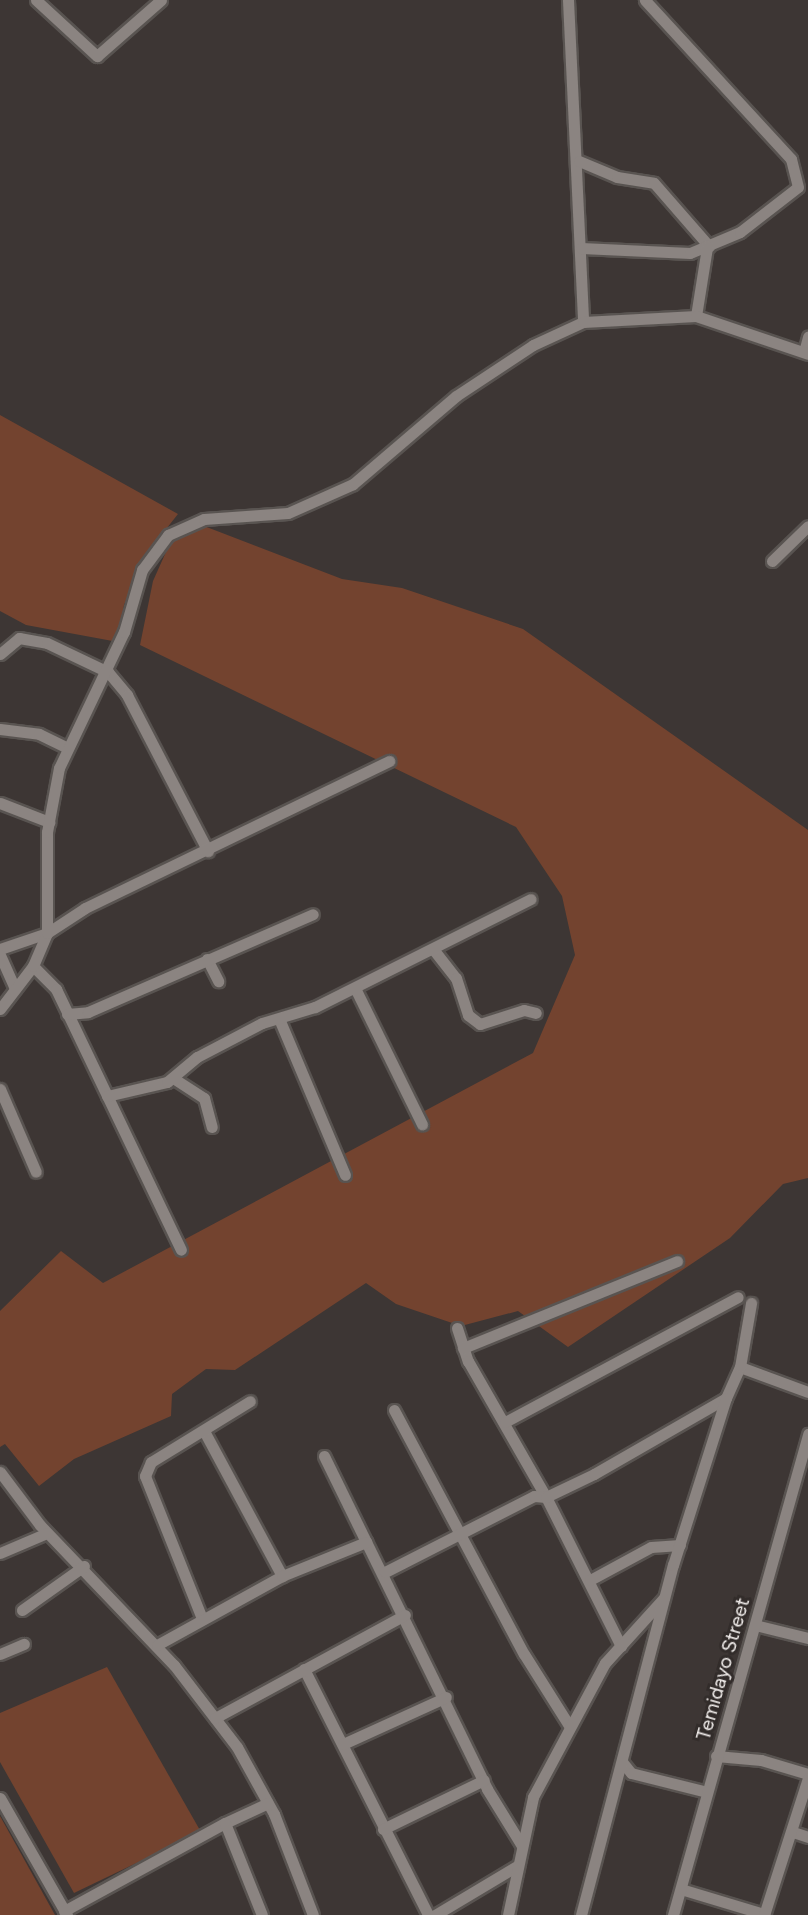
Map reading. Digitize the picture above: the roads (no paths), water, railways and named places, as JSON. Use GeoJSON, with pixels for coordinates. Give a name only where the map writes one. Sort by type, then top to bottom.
{"type":"FeatureCollection","features":[{"type":"Feature","properties":{"kind":"street"},"geometry":{"type":"LineString","coordinates":[[36,0],[97,56],[161,0]]}},
{"type":"Feature","properties":{"kind":"street"},"geometry":{"type":"LineString","coordinates":[[568,0],[579,161],[583,322]]}},
{"type":"Feature","properties":{"kind":"street"},"geometry":{"type":"LineString","coordinates":[[581,248],[681,253],[708,246],[758,220],[798,187],[795,167],[645,0]]}},
{"type":"Feature","properties":{"kind":"street"},"geometry":{"type":"LineString","coordinates":[[579,161],[617,177],[654,183],[708,246]]}},
{"type":"Feature","properties":{"kind":"street"},"geometry":{"type":"LineString","coordinates":[[696,316],[708,246]]}},
{"type":"Feature","properties":{"kind":"street"},"geometry":{"type":"LineString","coordinates":[[0,1009],[33,966],[47,933],[49,822],[68,748],[108,672],[142,570],[168,535],[204,519],[279,515],[332,495],[376,466],[456,396],[533,345],[583,322],[696,316],[806,353],[808,337]]}},
{"type":"Feature","properties":{"kind":"street"},"geometry":{"type":"LineString","coordinates":[[772,561],[808,526]]}},
{"type":"Feature","properties":{"kind":"street"},"geometry":{"type":"LineString","coordinates":[[0,654],[19,638],[47,643],[108,672],[127,695],[208,851]]}},
{"type":"Feature","properties":{"kind":"street"},"geometry":{"type":"LineString","coordinates":[[0,729],[39,734],[68,748]]}},
{"type":"Feature","properties":{"kind":"street"},"geometry":{"type":"LineString","coordinates":[[15,989],[0,952],[47,933],[389,761]]}},
{"type":"Feature","properties":{"kind":"street"},"geometry":{"type":"LineString","coordinates":[[0,803],[49,822]]}},
{"type":"Feature","properties":{"kind":"street"},"geometry":{"type":"LineString","coordinates":[[107,1096],[119,1098],[173,1078],[215,1048],[355,988],[531,899]]}},
{"type":"Feature","properties":{"kind":"street"},"geometry":{"type":"LineString","coordinates":[[67,1014],[82,1015],[313,914]]}},
{"type":"Feature","properties":{"kind":"street"},"geometry":{"type":"LineString","coordinates":[[433,949],[456,978],[468,1015],[480,1024],[524,1010],[536,1013]]}},
{"type":"Feature","properties":{"kind":"street"},"geometry":{"type":"LineString","coordinates":[[207,959],[218,981]]}},
{"type":"Feature","properties":{"kind":"street"},"geometry":{"type":"LineString","coordinates":[[33,966],[52,983],[181,1250]]}},
{"type":"Feature","properties":{"kind":"street"},"geometry":{"type":"LineString","coordinates":[[355,988],[422,1124]]}},
{"type":"Feature","properties":{"kind":"street"},"geometry":{"type":"LineString","coordinates":[[280,1021],[345,1175]]}},
{"type":"Feature","properties":{"kind":"street"},"geometry":{"type":"LineString","coordinates":[[173,1078],[204,1098],[212,1127]]}},
{"type":"Feature","properties":{"kind":"street"},"geometry":{"type":"LineString","coordinates":[[0,1089],[36,1172]]}},
{"type":"Feature","properties":{"kind":"street"},"geometry":{"type":"LineString","coordinates":[[463,1348],[677,1261]]}},
{"type":"Feature","properties":{"kind":"street"},"geometry":{"type":"LineString","coordinates":[[505,1422],[738,1297]]}},
{"type":"Feature","properties":{"kind":"street"},"geometry":{"type":"LineString","coordinates":[[581,1915],[603,1815],[623,1763],[664,1598],[726,1398],[740,1367],[751,1303]]}},
{"type":"Feature","properties":{"kind":"street"},"geometry":{"type":"LineString","coordinates":[[457,1328],[463,1348],[590,1580],[621,1646]]}},
{"type":"Feature","properties":{"kind":"street"},"geometry":{"type":"LineString","coordinates":[[740,1367],[808,1392]]}},
{"type":"Feature","properties":{"kind":"street"},"geometry":{"type":"LineString","coordinates":[[385,1572],[544,1495],[726,1398]]}},
{"type":"Feature","properties":{"kind":"street"},"geometry":{"type":"LineString","coordinates":[[201,1616],[145,1476],[151,1462],[250,1401]]}},
{"type":"Feature","properties":{"kind":"street"},"geometry":{"type":"LineString","coordinates":[[394,1410],[570,1727]]}},
{"type":"Feature","properties":{"kind":"street"},"geometry":{"type":"LineString","coordinates":[[204,1431],[282,1576]]}},
{"type":"Feature","properties":{"kind":"street","name":"Temidayo Street"},"geometry":{"type":"LineString","coordinates":[[673,1915],[808,1434]]}},
{"type":"Feature","properties":{"kind":"street"},"geometry":{"type":"LineString","coordinates":[[324,1456],[366,1542],[385,1572],[484,1780],[522,1846]]}},
{"type":"Feature","properties":{"kind":"street"},"geometry":{"type":"LineString","coordinates":[[0,1472],[47,1533],[84,1566],[157,1645],[215,1718],[268,1803],[313,1915]]}},
{"type":"Feature","properties":{"kind":"street"},"geometry":{"type":"LineString","coordinates":[[0,1553],[47,1533]]}},
{"type":"Feature","properties":{"kind":"street"},"geometry":{"type":"LineString","coordinates":[[157,1645],[201,1616],[282,1576],[366,1542]]}},
{"type":"Feature","properties":{"kind":"street"},"geometry":{"type":"LineString","coordinates":[[590,1580],[651,1547],[680,1545]]}},
{"type":"Feature","properties":{"kind":"street"},"geometry":{"type":"LineString","coordinates":[[22,1610],[84,1566]]}},
{"type":"Feature","properties":{"kind":"street"},"geometry":{"type":"LineString","coordinates":[[508,1915],[533,1797],[570,1727],[621,1646],[664,1598]]}},
{"type":"Feature","properties":{"kind":"street"},"geometry":{"type":"LineString","coordinates":[[215,1718],[405,1615]]}},
{"type":"Feature","properties":{"kind":"street"},"geometry":{"type":"LineString","coordinates":[[755,1625],[808,1638]]}},
{"type":"Feature","properties":{"kind":"street"},"geometry":{"type":"LineString","coordinates":[[0,1654],[24,1644]]}},
{"type":"Feature","properties":{"kind":"street"},"geometry":{"type":"LineString","coordinates":[[304,1669],[428,1915]]}},
{"type":"Feature","properties":{"kind":"street"},"geometry":{"type":"LineString","coordinates":[[343,1744],[446,1697]]}},
{"type":"Feature","properties":{"kind":"street"},"geometry":{"type":"LineString","coordinates":[[681,1889],[764,1914],[793,1832],[808,1776],[731,1754],[716,1756]]}},
{"type":"Feature","properties":{"kind":"street"},"geometry":{"type":"LineString","coordinates":[[623,1763],[631,1773],[707,1792]]}},
{"type":"Feature","properties":{"kind":"street"},"geometry":{"type":"LineString","coordinates":[[383,1829],[484,1780]]}},
{"type":"Feature","properties":{"kind":"street"},"geometry":{"type":"LineString","coordinates":[[0,1798],[66,1913],[225,1823],[268,1803]]}},
{"type":"Feature","properties":{"kind":"street"},"geometry":{"type":"LineString","coordinates":[[225,1823],[262,1915]]}},
{"type":"Feature","properties":{"kind":"street"},"geometry":{"type":"LineString","coordinates":[[793,1832],[808,1837]]}},
{"type":"Feature","properties":{"kind":"street"},"geometry":{"type":"LineString","coordinates":[[435,1915],[517,1866]]}}]}
